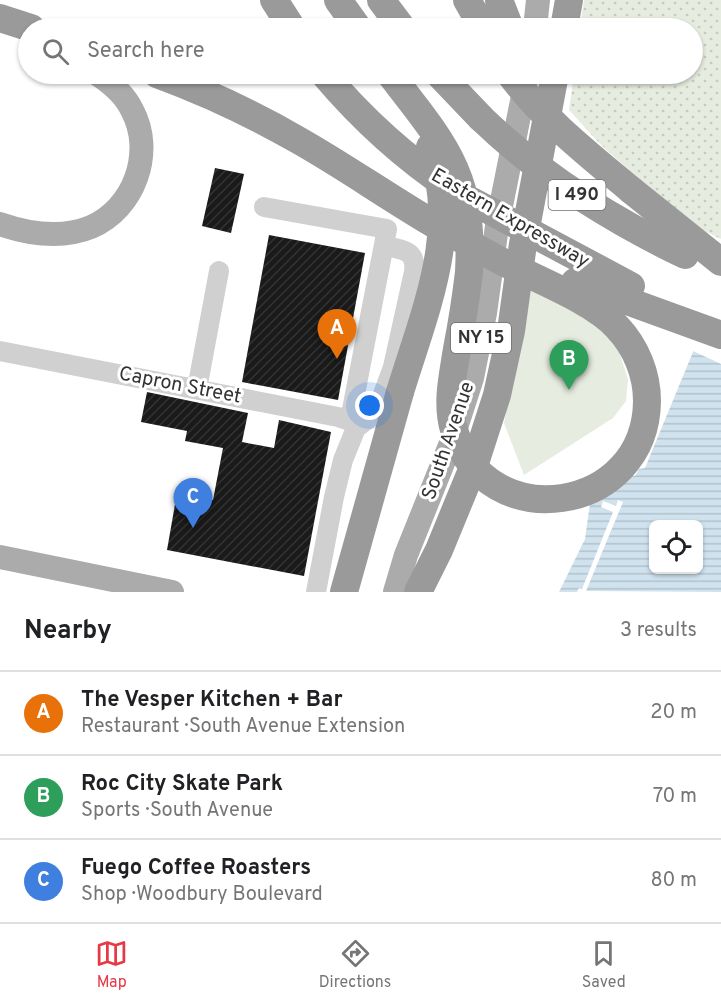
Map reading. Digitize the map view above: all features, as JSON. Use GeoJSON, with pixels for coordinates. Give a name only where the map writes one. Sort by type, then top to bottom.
{"type":"FeatureCollection","features":[{"type":"Feature","properties":{"kind":"highway"},"geometry":{"type":"LineString","coordinates":[[274,0],[286,18]]}},
{"type":"Feature","properties":{"kind":"highway"},"geometry":{"type":"LineString","coordinates":[[338,0],[351,18]]}},
{"type":"Feature","properties":{"kind":"highway"},"geometry":{"type":"LineString","coordinates":[[381,0],[394,18]]}},
{"type":"Feature","properties":{"kind":"highway"},"geometry":{"type":"LineString","coordinates":[[467,0],[497,18]]}},
{"type":"Feature","properties":{"kind":"highway"},"geometry":{"type":"LineString","coordinates":[[566,18],[569,0]]}},
{"type":"Feature","properties":{"kind":"highway"},"geometry":{"type":"LineString","coordinates":[[0,18],[18,24]]}},
{"type":"Feature","properties":{"kind":"highway"},"geometry":{"type":"LineString","coordinates":[[182,84],[228,102],[264,120],[434,224],[461,239],[469,244],[470,245],[487,254],[603,314],[616,326],[633,349],[642,368],[646,387],[645,426],[638,444],[615,475],[586,493],[562,499],[525,497],[508,491],[486,478],[469,460],[460,445],[452,422],[450,399],[469,272],[470,248],[470,245],[470,237],[465,196],[447,151],[398,84]]}},
{"type":"Feature","properties":{"kind":"highway","name":"Eastern Expressway"},"geometry":{"type":"LineString","coordinates":[[333,84],[393,145],[418,166],[466,198],[581,261],[721,332]]}},
{"type":"Feature","properties":{"kind":"highway"},"geometry":{"type":"LineString","coordinates":[[344,592],[435,275],[443,212],[441,186],[431,150],[414,112],[396,84]]}},
{"type":"Feature","properties":{"kind":"highway","name":"I 490"},"geometry":{"type":"LineString","coordinates":[[449,84],[481,118],[524,157],[577,196],[634,229],[721,272]]}},
{"type":"Feature","properties":{"kind":"highway"},"geometry":{"type":"LineString","coordinates":[[518,84],[542,113],[576,144],[721,262]]}},
{"type":"Feature","properties":{"kind":"highway"},"geometry":{"type":"LineString","coordinates":[[540,84],[569,125],[631,190]]}},
{"type":"Feature","properties":{"kind":"highway"},"geometry":{"type":"LineString","coordinates":[[418,592],[439,550],[464,490],[497,395],[510,339],[523,244],[553,84]]}},
{"type":"Feature","properties":{"kind":"highway"},"geometry":{"type":"LineString","coordinates":[[434,224],[592,288],[721,332]]}},
{"type":"Feature","properties":{"kind":"main road"},"geometry":{"type":"LineString","coordinates":[[536,18],[538,0]]}},
{"type":"Feature","properties":{"kind":"main road"},"geometry":{"type":"LineString","coordinates":[[0,18],[18,28]]}},
{"type":"Feature","properties":{"kind":"main road"},"geometry":{"type":"LineString","coordinates":[[0,224],[35,232],[55,234],[73,232],[100,223],[126,198],[134,184],[139,167],[140,131],[136,116],[128,102],[111,84]]}},
{"type":"Feature","properties":{"kind":"main road","name":"South Avenue"},"geometry":{"type":"LineString","coordinates":[[395,592],[406,555],[451,443],[472,378],[485,313],[497,226],[525,84]]}},
{"type":"Feature","properties":{"kind":"main road"},"geometry":{"type":"LineString","coordinates":[[0,557],[172,592]]}},
{"type":"Feature","properties":{"kind":"street"},"geometry":{"type":"LineString","coordinates":[[264,207],[387,229],[351,438],[338,478],[316,592]]}},
{"type":"Feature","properties":{"kind":"street"},"geometry":{"type":"LineString","coordinates":[[354,422],[375,412],[393,367],[414,272],[414,259],[410,254],[384,246]]}},
{"type":"Feature","properties":{"kind":"street"},"geometry":{"type":"LineString","coordinates":[[197,389],[219,271]]}},
{"type":"Feature","properties":{"kind":"street","name":"Capron Street"},"geometry":{"type":"LineString","coordinates":[[0,351],[354,422]]}},
{"type":"Feature","properties":{"kind":"shaded area"},"geometry":{"type":"Polygon","coordinates":[[[584,0],[721,0],[721,239],[695,226],[666,203],[600,144],[569,110],[573,84],[703,84],[703,18],[581,18],[584,0]]]}},
{"type":"Feature","properties":{"kind":"shaded area"},"geometry":{"type":"Polygon","coordinates":[[[529,288],[593,318],[617,346],[628,379],[626,401],[613,418],[524,475],[504,423],[529,288]]]}},
{"type":"Feature","properties":{"kind":"water"},"geometry":{"type":"Polygon","coordinates":[[[721,291],[721,592],[586,591],[623,502],[618,500],[616,506],[603,501],[601,507],[613,512],[582,589],[579,588],[577,592],[559,592],[585,539],[590,503],[614,467],[635,476],[639,469],[645,468],[705,323],[721,291]]]}},
{"type":"Feature","properties":{"kind":"pier"},"geometry":{"type":"Polygon","coordinates":[[[721,288],[721,364],[691,350],[702,322],[721,288]]]}},
{"type":"Feature","properties":{"kind":"building"},"geometry":{"type":"Polygon","coordinates":[[[215,168],[244,174],[231,233],[202,226],[215,168]]]}},
{"type":"Feature","properties":{"kind":"building"},"geometry":{"type":"Polygon","coordinates":[[[269,235],[365,253],[338,400],[242,382],[269,235]]]}},
{"type":"Feature","properties":{"kind":"building"},"geometry":{"type":"Polygon","coordinates":[[[147,392],[248,413],[242,442],[274,448],[279,420],[331,432],[304,576],[167,550],[177,493],[213,500],[223,448],[185,441],[187,431],[141,422],[147,392]]]}},
{"type":"Feature","properties":{"kind":"place","name":"The Vesper Kitchen + Bar"},"geometry":{"type":"Point","coordinates":[337,359]}},
{"type":"Feature","properties":{"kind":"place","name":"Roc City Skate Park"},"geometry":{"type":"Point","coordinates":[569,390]}},
{"type":"Feature","properties":{"kind":"place","name":"Fuego Coffee Roasters"},"geometry":{"type":"Point","coordinates":[193,528]}}]}
